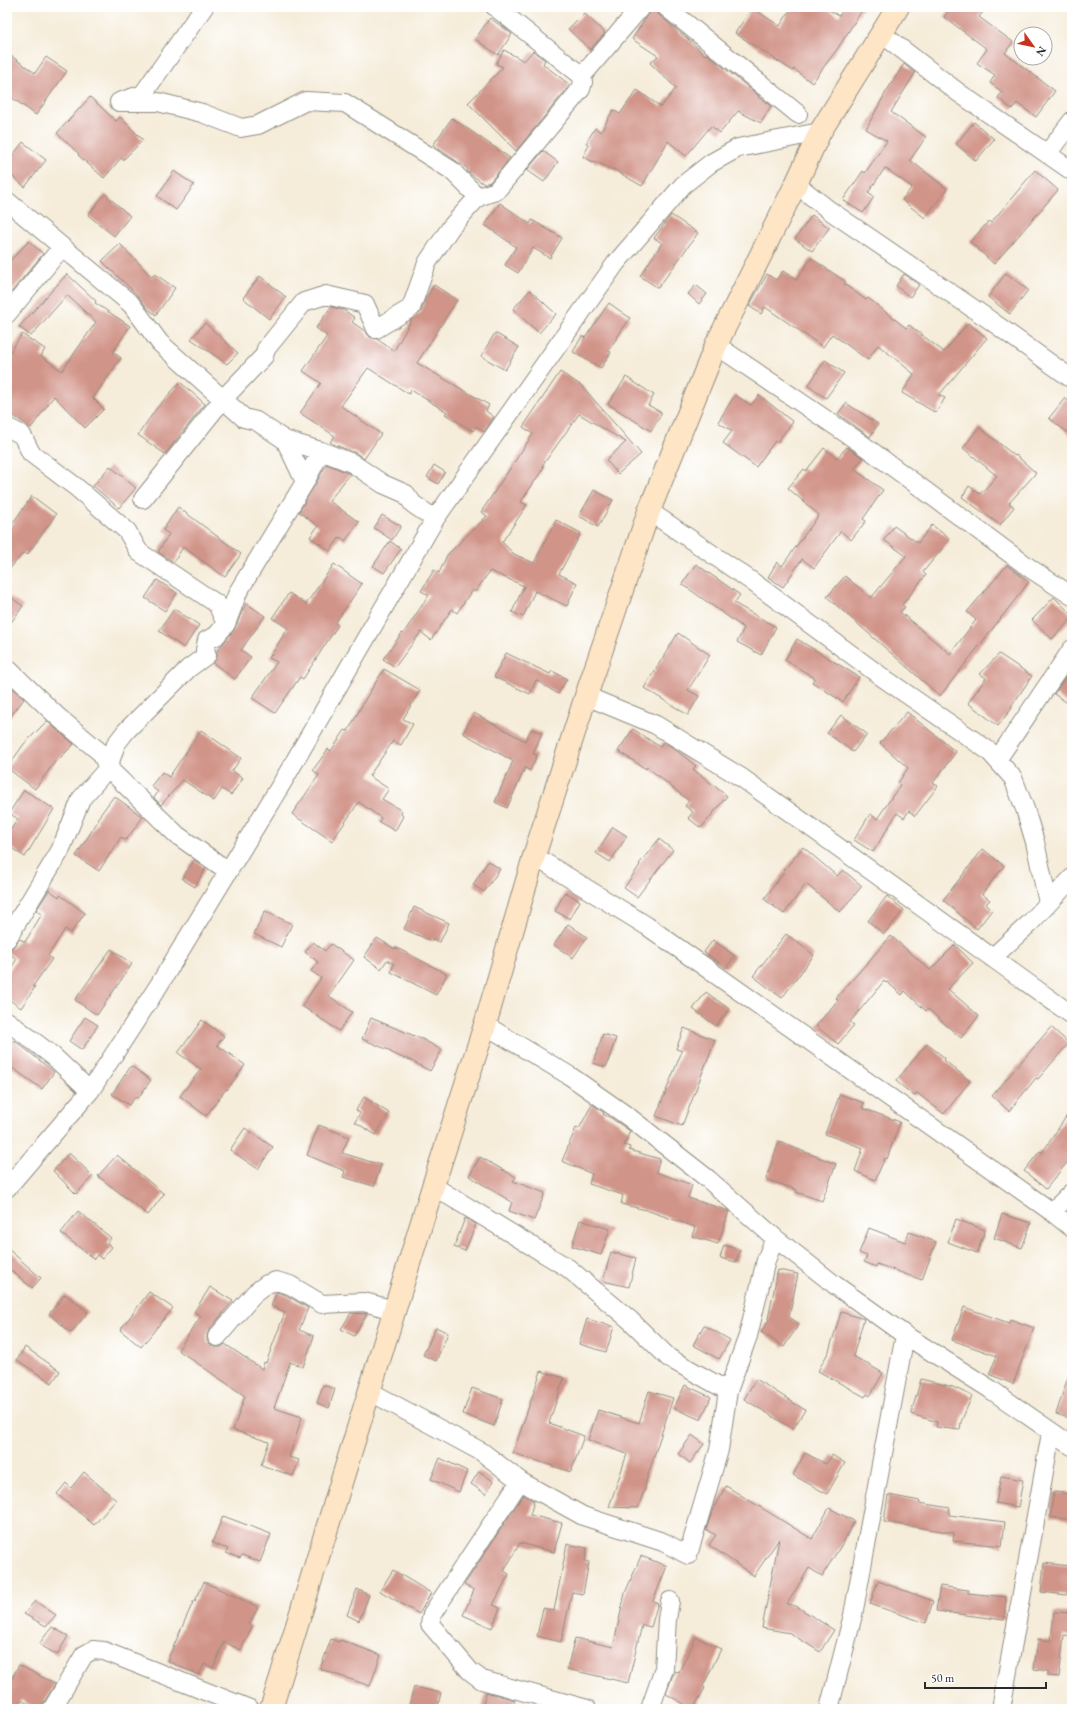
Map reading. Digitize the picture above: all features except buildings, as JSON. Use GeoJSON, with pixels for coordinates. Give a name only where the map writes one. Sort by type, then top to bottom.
{"type":"FeatureCollection","features":[{"type":"Feature","properties":{"kind":"main road"},"geometry":{"type":"LineString","coordinates":[[271,1709],[394,1310],[485,1025],[534,856],[586,696],[649,511],[716,345],[796,184],[820,132],[898,7]]}},
{"type":"Feature","properties":{"kind":"street"},"geometry":{"type":"LineString","coordinates":[[204,7],[143,94],[119,102],[158,102],[202,114],[241,128],[258,125],[306,101],[345,103],[451,170],[478,197]]}},
{"type":"Feature","properties":{"kind":"street"},"geometry":{"type":"LineString","coordinates":[[143,499],[223,399],[264,356],[266,349],[304,302],[326,296],[365,304],[376,329],[411,308],[427,263],[451,227],[478,197],[496,191],[581,89],[583,82],[582,76],[495,7]]}},
{"type":"Feature","properties":{"kind":"street"},"geometry":{"type":"LineString","coordinates":[[582,76],[641,7]]}},
{"type":"Feature","properties":{"kind":"street"},"geometry":{"type":"LineString","coordinates":[[666,7],[798,114]]}},
{"type":"Feature","properties":{"kind":"street"},"geometry":{"type":"LineString","coordinates":[[882,34],[959,93],[1072,171]]}},
{"type":"Feature","properties":{"kind":"street"},"geometry":{"type":"LineString","coordinates":[[1047,154],[1072,122]]}},
{"type":"Feature","properties":{"kind":"street"},"geometry":{"type":"LineString","coordinates":[[7,1188],[90,1091],[159,985],[282,783],[434,519],[616,262],[682,185],[711,163],[738,148],[820,132]]}},
{"type":"Feature","properties":{"kind":"street"},"geometry":{"type":"LineString","coordinates":[[796,184],[830,210],[987,318],[1072,380]]}},
{"type":"Feature","properties":{"kind":"street"},"geometry":{"type":"LineString","coordinates":[[7,201],[130,304],[160,344],[244,418],[256,421],[285,440],[321,450],[352,463],[383,484],[406,494],[412,504],[434,519]]}},
{"type":"Feature","properties":{"kind":"street"},"geometry":{"type":"LineString","coordinates":[[7,314],[62,247]]}},
{"type":"Feature","properties":{"kind":"street"},"geometry":{"type":"LineString","coordinates":[[716,345],[859,442],[1031,569],[1072,596]]}},
{"type":"Feature","properties":{"kind":"street"},"geometry":{"type":"LineString","coordinates":[[7,427],[22,435],[31,453],[76,487],[127,531],[139,552],[217,604],[226,624]]}},
{"type":"Feature","properties":{"kind":"street"},"geometry":{"type":"LineString","coordinates":[[285,440],[305,482]]}},
{"type":"Feature","properties":{"kind":"street"},"geometry":{"type":"LineString","coordinates":[[7,939],[60,851],[81,799],[108,768],[116,744],[126,731],[189,668],[207,655],[205,650],[208,640],[216,636],[226,624],[238,592],[305,482],[321,450]]}},
{"type":"Feature","properties":{"kind":"street"},"geometry":{"type":"LineString","coordinates":[[649,511],[750,580],[876,673],[989,751],[1013,778],[1025,809],[1035,842],[1048,903]]}},
{"type":"Feature","properties":{"kind":"street"},"geometry":{"type":"LineString","coordinates":[[217,604],[238,592]]}},
{"type":"Feature","properties":{"kind":"street"},"geometry":{"type":"LineString","coordinates":[[997,760],[1072,649]]}},
{"type":"Feature","properties":{"kind":"street"},"geometry":{"type":"LineString","coordinates":[[7,668],[58,718],[101,753],[108,768],[177,835],[228,871]]}},
{"type":"Feature","properties":{"kind":"street"},"geometry":{"type":"LineString","coordinates":[[586,696],[656,725],[742,778],[1072,1015]]}},
{"type":"Feature","properties":{"kind":"street"},"geometry":{"type":"LineString","coordinates":[[534,856],[647,926],[1052,1212],[1072,1228]]}},
{"type":"Feature","properties":{"kind":"street"},"geometry":{"type":"LineString","coordinates":[[992,958],[1030,923],[1072,878]]}},
{"type":"Feature","properties":{"kind":"street"},"geometry":{"type":"LineString","coordinates":[[7,1021],[53,1056],[90,1091]]}},
{"type":"Feature","properties":{"kind":"street"},"geometry":{"type":"LineString","coordinates":[[485,1025],[570,1076],[630,1118],[708,1179],[775,1238],[835,1285],[905,1335],[990,1389],[1051,1433],[1072,1446]]}},
{"type":"Feature","properties":{"kind":"street"},"geometry":{"type":"LineString","coordinates":[[433,1186],[568,1268],[630,1320],[670,1358],[728,1391]]}},
{"type":"Feature","properties":{"kind":"street"},"geometry":{"type":"LineString","coordinates":[[1052,1212],[1072,1192]]}},
{"type":"Feature","properties":{"kind":"street"},"geometry":{"type":"LineString","coordinates":[[369,1391],[482,1452],[520,1481],[583,1516],[663,1542],[688,1555],[719,1450],[728,1391],[748,1336],[766,1260],[775,1238]]}},
{"type":"Feature","properties":{"kind":"street"},"geometry":{"type":"LineString","coordinates":[[217,1337],[255,1293],[267,1284],[276,1281],[290,1285],[322,1304],[364,1302],[394,1310]]}},
{"type":"Feature","properties":{"kind":"street"},"geometry":{"type":"LineString","coordinates":[[830,1709],[854,1607],[905,1335]]}},
{"type":"Feature","properties":{"kind":"street"},"geometry":{"type":"LineString","coordinates":[[1001,1709],[1051,1433]]}},
{"type":"Feature","properties":{"kind":"street"},"geometry":{"type":"LineString","coordinates":[[520,1481],[432,1614],[430,1624],[470,1671],[482,1680],[587,1709]]}},
{"type":"Feature","properties":{"kind":"street"},"geometry":{"type":"LineString","coordinates":[[650,1709],[664,1669],[667,1618],[670,1601]]}},
{"type":"Feature","properties":{"kind":"street"},"geometry":{"type":"LineString","coordinates":[[52,1709],[84,1655],[92,1650],[104,1651],[250,1709]]}}]}
